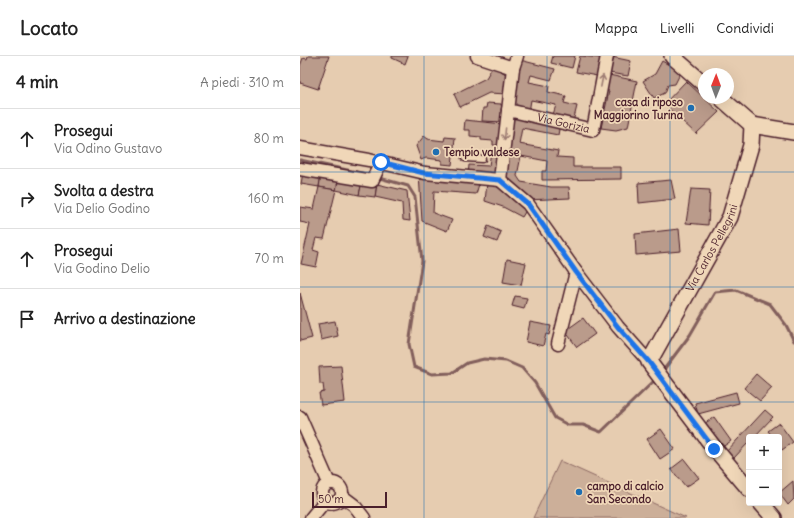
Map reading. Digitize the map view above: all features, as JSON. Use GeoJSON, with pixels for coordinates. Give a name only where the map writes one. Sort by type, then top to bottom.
{"type":"FeatureCollection","features":[{"type":"Feature","properties":{"kind":"street"},"geometry":{"type":"LineString","coordinates":[[477,56],[491,58],[513,68]]}},
{"type":"Feature","properties":{"kind":"street"},"geometry":{"type":"LineString","coordinates":[[500,180],[513,68],[517,56]]}},
{"type":"Feature","properties":{"kind":"street","name":"Via Gorizia"},"geometry":{"type":"LineString","coordinates":[[508,110],[593,130],[607,56]]}},
{"type":"Feature","properties":{"kind":"street"},"geometry":{"type":"LineString","coordinates":[[672,56],[698,79]]}},
{"type":"Feature","properties":{"kind":"street"},"geometry":{"type":"LineString","coordinates":[[728,104],[752,125],[794,132]]}},
{"type":"Feature","properties":{"kind":"street","name":"Via Carlos Pellegrini"},"geometry":{"type":"LineString","coordinates":[[652,366],[672,319],[730,217],[751,145],[752,125]]}},
{"type":"Feature","properties":{"kind":"street"},"geometry":{"type":"LineString","coordinates":[[300,148],[381,162],[424,173],[500,180],[528,204],[576,272],[618,327],[652,366],[714,449],[746,486]]}},
{"type":"Feature","properties":{"kind":"street"},"geometry":{"type":"LineString","coordinates":[[300,170],[372,181],[381,162]]}},
{"type":"Feature","properties":{"kind":"street"},"geometry":{"type":"LineString","coordinates":[[558,344],[576,272]]}},
{"type":"Feature","properties":{"kind":"street"},"geometry":{"type":"LineString","coordinates":[[300,417],[329,483]]}},
{"type":"Feature","properties":{"kind":"street"},"geometry":{"type":"LineString","coordinates":[[311,518],[324,501],[322,491],[329,483],[335,483],[340,487],[342,496],[354,505],[364,518]]}},
{"type":"Feature","properties":{"kind":"street"},"geometry":{"type":"LineString","coordinates":[[324,501],[336,503],[342,496]]}},
{"type":"Feature","properties":{"kind":"street"},"geometry":{"type":"LineString","coordinates":[[764,506],[774,518]]}},
{"type":"Feature","properties":{"kind":"lane"},"geometry":{"type":"LineString","coordinates":[[465,158],[482,159]]}},
{"type":"Feature","properties":{"kind":"shaded area","name":"campo di calcio San Secondo"},"geometry":{"type":"Polygon","coordinates":[[[560,461],[686,518],[533,518],[560,461]]]}},
{"type":"Feature","properties":{"kind":"building"},"geometry":{"type":"Polygon","coordinates":[[[308,56],[329,56],[318,89],[300,83],[300,66],[303,58],[307,59],[308,56]]]}},
{"type":"Feature","properties":{"kind":"building"},"geometry":{"type":"Polygon","coordinates":[[[392,56],[408,56],[405,64],[392,58],[392,56]]]}},
{"type":"Feature","properties":{"kind":"building"},"geometry":{"type":"Polygon","coordinates":[[[553,56],[575,56],[572,68],[551,63],[553,56]]]}},
{"type":"Feature","properties":{"kind":"building"},"geometry":{"type":"Polygon","coordinates":[[[580,56],[601,58],[597,76],[576,72],[580,56]]]}},
{"type":"Feature","properties":{"kind":"building"},"geometry":{"type":"Polygon","coordinates":[[[612,57],[631,61],[628,76],[609,73],[612,57]]]}},
{"type":"Feature","properties":{"kind":"building"},"geometry":{"type":"Polygon","coordinates":[[[520,60],[555,69],[551,80],[531,75],[529,82],[549,86],[548,92],[566,96],[564,103],[577,106],[573,122],[552,118],[556,105],[531,100],[529,112],[511,108],[520,60]]]}},
{"type":"Feature","properties":{"kind":"building","name":"casa di riposo Maggiorino Turina"},"geometry":{"type":"Polygon","coordinates":[[[662,61],[681,72],[675,84],[668,85],[665,93],[654,98],[643,81],[655,74],[662,61]]]}},
{"type":"Feature","properties":{"kind":"building"},"geometry":{"type":"Polygon","coordinates":[[[493,66],[509,76],[507,94],[489,93],[460,107],[454,94],[486,78],[493,66]]]}},
{"type":"Feature","properties":{"kind":"building"},"geometry":{"type":"Polygon","coordinates":[[[609,75],[637,81],[628,127],[616,130],[601,128],[609,91],[606,90],[609,75]]]}},
{"type":"Feature","properties":{"kind":"building","name":"casa di riposo Maggiorino Turina"},"geometry":{"type":"Polygon","coordinates":[[[686,81],[698,92],[698,104],[710,104],[719,112],[696,134],[664,104],[686,81]]]}},
{"type":"Feature","properties":{"kind":"building"},"geometry":{"type":"Polygon","coordinates":[[[487,103],[501,104],[502,108],[505,108],[504,122],[482,121],[483,108],[486,108],[487,103]]]}},
{"type":"Feature","properties":{"kind":"building"},"geometry":{"type":"Polygon","coordinates":[[[512,113],[560,124],[558,135],[522,128],[519,144],[558,151],[557,157],[573,158],[573,167],[621,167],[621,179],[542,180],[542,171],[546,171],[547,161],[521,156],[517,176],[521,182],[551,187],[569,187],[570,198],[527,200],[510,186],[505,173],[512,113]]]}},
{"type":"Feature","properties":{"kind":"building"},"geometry":{"type":"Polygon","coordinates":[[[465,120],[503,124],[502,146],[493,145],[493,141],[481,140],[481,137],[470,136],[470,130],[464,130],[465,120]]]}},
{"type":"Feature","properties":{"kind":"building","name":"Tempio valdese"},"geometry":{"type":"Polygon","coordinates":[[[424,136],[428,139],[444,141],[445,137],[455,138],[452,165],[442,164],[442,160],[426,158],[421,160],[416,146],[424,136]]]}},
{"type":"Feature","properties":{"kind":"building"},"geometry":{"type":"Polygon","coordinates":[[[491,150],[501,151],[495,177],[468,176],[469,165],[489,166],[491,150]]]}},
{"type":"Feature","properties":{"kind":"building"},"geometry":{"type":"Polygon","coordinates":[[[303,172],[321,175],[319,187],[301,184],[303,172]]]}},
{"type":"Feature","properties":{"kind":"building"},"geometry":{"type":"Polygon","coordinates":[[[419,174],[480,181],[476,194],[434,191],[433,213],[452,220],[447,231],[422,221],[419,174]]]}},
{"type":"Feature","properties":{"kind":"building"},"geometry":{"type":"Polygon","coordinates":[[[321,175],[339,177],[336,190],[319,187],[321,175]]]}},
{"type":"Feature","properties":{"kind":"building"},"geometry":{"type":"Polygon","coordinates":[[[339,177],[362,182],[359,195],[336,190],[339,177]]]}},
{"type":"Feature","properties":{"kind":"building"},"geometry":{"type":"Polygon","coordinates":[[[671,180],[675,199],[639,203],[638,183],[671,180]]]}},
{"type":"Feature","properties":{"kind":"building"},"geometry":{"type":"Polygon","coordinates":[[[362,182],[377,184],[375,197],[359,195],[362,182]]]}},
{"type":"Feature","properties":{"kind":"building"},"geometry":{"type":"Polygon","coordinates":[[[487,183],[507,190],[528,207],[522,217],[503,207],[485,201],[487,183]]]}},
{"type":"Feature","properties":{"kind":"building"},"geometry":{"type":"Polygon","coordinates":[[[377,184],[407,191],[410,221],[403,220],[402,203],[375,197],[377,184]]]}},
{"type":"Feature","properties":{"kind":"building"},"geometry":{"type":"Polygon","coordinates":[[[319,187],[336,190],[324,239],[316,238],[313,250],[319,252],[316,267],[301,264],[310,224],[300,222],[300,207],[314,209],[319,187]]]}},
{"type":"Feature","properties":{"kind":"building"},"geometry":{"type":"Polygon","coordinates":[[[691,189],[710,190],[708,225],[686,223],[691,189]]]}},
{"type":"Feature","properties":{"kind":"building"},"geometry":{"type":"Polygon","coordinates":[[[488,226],[501,232],[497,242],[484,237],[488,226]]]}},
{"type":"Feature","properties":{"kind":"building"},"geometry":{"type":"Polygon","coordinates":[[[679,229],[681,251],[636,255],[635,234],[679,229]]]}},
{"type":"Feature","properties":{"kind":"building"},"geometry":{"type":"Polygon","coordinates":[[[507,259],[526,263],[521,285],[503,282],[507,259]]]}},
{"type":"Feature","properties":{"kind":"building"},"geometry":{"type":"Polygon","coordinates":[[[300,293],[312,338],[300,341],[300,293]]]}},
{"type":"Feature","properties":{"kind":"building"},"geometry":{"type":"Polygon","coordinates":[[[515,296],[527,298],[524,309],[512,306],[515,296]]]}},
{"type":"Feature","properties":{"kind":"building"},"geometry":{"type":"Polygon","coordinates":[[[583,318],[595,334],[577,347],[565,331],[583,318]]]}},
{"type":"Feature","properties":{"kind":"building"},"geometry":{"type":"Polygon","coordinates":[[[335,321],[338,336],[321,340],[318,324],[335,321]]]}},
{"type":"Feature","properties":{"kind":"building"},"geometry":{"type":"Polygon","coordinates":[[[530,322],[551,326],[549,335],[546,334],[543,346],[526,342],[530,322]]]}},
{"type":"Feature","properties":{"kind":"building"},"geometry":{"type":"Polygon","coordinates":[[[341,366],[345,402],[321,405],[319,393],[324,392],[323,384],[320,384],[319,367],[341,366]]]}},
{"type":"Feature","properties":{"kind":"building"},"geometry":{"type":"Polygon","coordinates":[[[756,374],[772,388],[760,401],[744,388],[756,374]]]}},
{"type":"Feature","properties":{"kind":"building"},"geometry":{"type":"Polygon","coordinates":[[[736,392],[739,403],[698,414],[695,403],[736,392]]]}},
{"type":"Feature","properties":{"kind":"building"},"geometry":{"type":"Polygon","coordinates":[[[765,410],[773,417],[757,434],[746,434],[746,445],[733,459],[726,452],[765,410]]]}},
{"type":"Feature","properties":{"kind":"building"},"geometry":{"type":"Polygon","coordinates":[[[714,417],[731,441],[721,448],[704,424],[714,417]]]}},
{"type":"Feature","properties":{"kind":"building"},"geometry":{"type":"Polygon","coordinates":[[[779,423],[793,442],[782,450],[782,434],[770,434],[768,431],[779,423]]]}},
{"type":"Feature","properties":{"kind":"building"},"geometry":{"type":"Polygon","coordinates":[[[661,429],[675,449],[660,459],[647,439],[661,429]]]}},
{"type":"Feature","properties":{"kind":"building"},"geometry":{"type":"Polygon","coordinates":[[[684,459],[699,478],[686,487],[671,469],[684,459]]]}},
{"type":"Feature","properties":{"kind":"building"},"geometry":{"type":"Polygon","coordinates":[[[793,481],[794,499],[788,505],[782,497],[782,490],[793,481]]]}},
{"type":"Feature","properties":{"kind":"waterway"},"geometry":{"type":"LineString","coordinates":[[300,160],[371,175]]}},
{"type":"Feature","properties":{"kind":"waterway"},"geometry":{"type":"LineString","coordinates":[[376,177],[408,186],[415,197],[422,261],[409,344],[414,367],[432,374],[452,373],[467,363],[484,359],[506,361],[522,368],[535,383],[555,418],[568,425],[583,425],[601,432],[656,379]]}},
{"type":"Feature","properties":{"kind":"waterway"},"geometry":{"type":"LineString","coordinates":[[662,372],[690,335],[715,292],[736,290],[770,304],[786,325],[794,341]]}},
{"type":"Feature","properties":{"kind":"place","name":"casa di riposo Maggiorino Turina"},"geometry":{"type":"Point","coordinates":[691,108]}},
{"type":"Feature","properties":{"kind":"place","name":"Tempio valdese"},"geometry":{"type":"Point","coordinates":[436,152]}},
{"type":"Feature","properties":{"kind":"place","name":"campo di calcio San Secondo"},"geometry":{"type":"Point","coordinates":[579,492]}},
{"type":"Feature","properties":{"kind":"route"},"geometry":{"type":"LineString","coordinates":[[381,162],[424,173],[452,177],[500,180],[528,204],[576,272],[618,327],[649,362],[714,449]]}}]}
